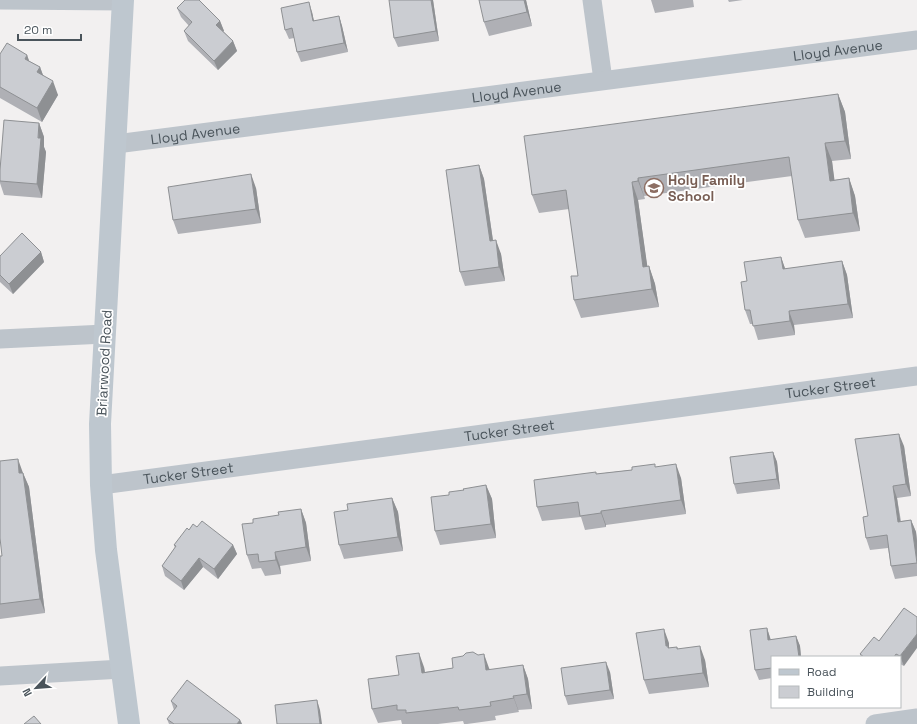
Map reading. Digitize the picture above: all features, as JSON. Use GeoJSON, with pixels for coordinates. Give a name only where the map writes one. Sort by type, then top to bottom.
{"type":"FeatureCollection","features":[{"type":"Feature","properties":{"kind":"street"},"geometry":{"type":"LineString","coordinates":[[0,0],[123,0]]}},
{"type":"Feature","properties":{"kind":"street","name":"Briarwood Road"},"geometry":{"type":"LineString","coordinates":[[123,0],[100,424],[101,485],[106,550],[129,724]]}},
{"type":"Feature","properties":{"kind":"street"},"geometry":{"type":"LineString","coordinates":[[592,0],[603,80]]}},
{"type":"Feature","properties":{"kind":"street","name":"Lloyd Avenue"},"geometry":{"type":"LineString","coordinates":[[116,144],[917,40]]}},
{"type":"Feature","properties":{"kind":"street"},"geometry":{"type":"LineString","coordinates":[[0,339],[105,334]]}},
{"type":"Feature","properties":{"kind":"street","name":"Tucker Street"},"geometry":{"type":"LineString","coordinates":[[101,485],[917,376]]}},
{"type":"Feature","properties":{"kind":"street"},"geometry":{"type":"LineString","coordinates":[[0,676],[122,669]]}},
{"type":"Feature","properties":{"kind":"street"},"geometry":{"type":"LineString","coordinates":[[875,724],[917,718]]}},
{"type":"Feature","properties":{"kind":"building"},"geometry":{"type":"Polygon","coordinates":[[[185,0],[199,0],[220,21],[216,25],[233,41],[214,61],[184,31],[192,22],[177,8],[185,0]]]}},
{"type":"Feature","properties":{"kind":"building"},"geometry":{"type":"Polygon","coordinates":[[[389,0],[431,0],[436,31],[394,38],[389,0]]]}},
{"type":"Feature","properties":{"kind":"building"},"geometry":{"type":"Polygon","coordinates":[[[479,0],[524,0],[527,12],[484,22],[479,0]]]}},
{"type":"Feature","properties":{"kind":"building"},"geometry":{"type":"Polygon","coordinates":[[[309,2],[313,21],[339,16],[344,43],[297,52],[292,28],[285,30],[281,8],[309,2]]]}},
{"type":"Feature","properties":{"kind":"building"},"geometry":{"type":"Polygon","coordinates":[[[7,43],[27,55],[25,59],[40,67],[37,72],[53,81],[37,108],[0,87],[0,54],[7,43]]]}},
{"type":"Feature","properties":{"kind":"building"},"geometry":{"type":"Polygon","coordinates":[[[838,94],[845,141],[825,143],[830,181],[849,178],[853,213],[798,220],[789,157],[638,178],[638,181],[632,182],[643,267],[649,266],[652,289],[574,300],[571,276],[578,276],[566,190],[532,195],[524,136],[838,94]]]}},
{"type":"Feature","properties":{"kind":"building"},"geometry":{"type":"Polygon","coordinates":[[[4,120],[39,123],[38,138],[41,138],[37,184],[0,181],[4,120]]]}},
{"type":"Feature","properties":{"kind":"building"},"geometry":{"type":"Polygon","coordinates":[[[479,165],[490,241],[496,240],[499,267],[460,272],[446,170],[479,165]]]}},
{"type":"Feature","properties":{"kind":"building"},"geometry":{"type":"Polygon","coordinates":[[[251,174],[256,209],[173,220],[168,187],[251,174]]]}},
{"type":"Feature","properties":{"kind":"building"},"geometry":{"type":"Polygon","coordinates":[[[22,233],[41,252],[9,284],[0,275],[0,256],[22,233]]]}},
{"type":"Feature","properties":{"kind":"building"},"geometry":{"type":"Polygon","coordinates":[[[781,257],[783,269],[842,261],[848,304],[789,311],[790,321],[753,326],[750,310],[745,310],[741,282],[747,281],[744,262],[781,257]]]}},
{"type":"Feature","properties":{"kind":"building"},"geometry":{"type":"Polygon","coordinates":[[[899,434],[906,484],[893,486],[898,522],[911,520],[917,563],[891,566],[887,535],[866,538],[863,517],[868,516],[855,439],[899,434]]]}},
{"type":"Feature","properties":{"kind":"building"},"geometry":{"type":"Polygon","coordinates":[[[773,452],[777,479],[734,484],[730,457],[773,452]]]}},
{"type":"Feature","properties":{"kind":"building"},"geometry":{"type":"Polygon","coordinates":[[[18,459],[19,473],[23,473],[40,599],[0,604],[0,556],[2,556],[0,538],[0,461],[18,459]]]}},
{"type":"Feature","properties":{"kind":"building"},"geometry":{"type":"Polygon","coordinates":[[[655,464],[655,467],[676,464],[681,500],[601,511],[601,513],[580,516],[578,502],[537,507],[534,480],[596,472],[596,474],[632,470],[632,467],[655,464]]]}},
{"type":"Feature","properties":{"kind":"building"},"geometry":{"type":"Polygon","coordinates":[[[486,485],[491,524],[435,531],[431,497],[449,495],[449,492],[486,485]]]}},
{"type":"Feature","properties":{"kind":"building"},"geometry":{"type":"Polygon","coordinates":[[[392,498],[398,537],[339,545],[334,512],[348,510],[347,504],[392,498]]]}},
{"type":"Feature","properties":{"kind":"building"},"geometry":{"type":"Polygon","coordinates":[[[301,509],[306,547],[275,552],[276,560],[259,562],[258,554],[247,555],[242,524],[253,523],[253,519],[279,515],[278,512],[301,509]]]}},
{"type":"Feature","properties":{"kind":"building"},"geometry":{"type":"Polygon","coordinates":[[[202,521],[233,545],[214,569],[199,558],[181,581],[162,566],[176,546],[174,545],[187,528],[189,530],[193,524],[197,527],[202,521]]]}},
{"type":"Feature","properties":{"kind":"building"},"geometry":{"type":"Polygon","coordinates":[[[904,608],[917,617],[917,634],[900,656],[896,654],[895,656],[863,656],[860,654],[874,637],[879,641],[904,608]]]}},
{"type":"Feature","properties":{"kind":"building"},"geometry":{"type":"Polygon","coordinates":[[[767,628],[768,640],[796,636],[799,656],[771,656],[771,668],[755,670],[750,630],[767,628]]]}},
{"type":"Feature","properties":{"kind":"building"},"geometry":{"type":"Polygon","coordinates":[[[664,629],[666,646],[668,646],[668,648],[677,647],[677,649],[700,646],[703,673],[644,680],[636,633],[664,629]]]}},
{"type":"Feature","properties":{"kind":"building"},"geometry":{"type":"Polygon","coordinates":[[[473,652],[478,655],[484,654],[486,670],[523,665],[527,694],[490,702],[491,706],[459,710],[458,707],[406,713],[406,710],[397,710],[397,705],[372,709],[368,679],[399,675],[396,656],[419,653],[422,673],[453,668],[452,658],[473,652]]]}},
{"type":"Feature","properties":{"kind":"building"},"geometry":{"type":"Polygon","coordinates":[[[606,662],[610,690],[565,696],[561,668],[606,662]]]}},
{"type":"Feature","properties":{"kind":"building"},"geometry":{"type":"Polygon","coordinates":[[[187,680],[240,720],[237,724],[174,724],[167,719],[177,706],[171,701],[187,680]]]}},
{"type":"Feature","properties":{"kind":"building"},"geometry":{"type":"Polygon","coordinates":[[[317,700],[320,724],[277,724],[275,705],[317,700]]]}},
{"type":"Feature","properties":{"kind":"building"},"geometry":{"type":"Polygon","coordinates":[[[34,716],[41,724],[24,724],[34,716]]]}},
{"type":"Feature","properties":{"kind":"place","name":"Holy Family School"},"geometry":{"type":"Point","coordinates":[654,188]}}]}
